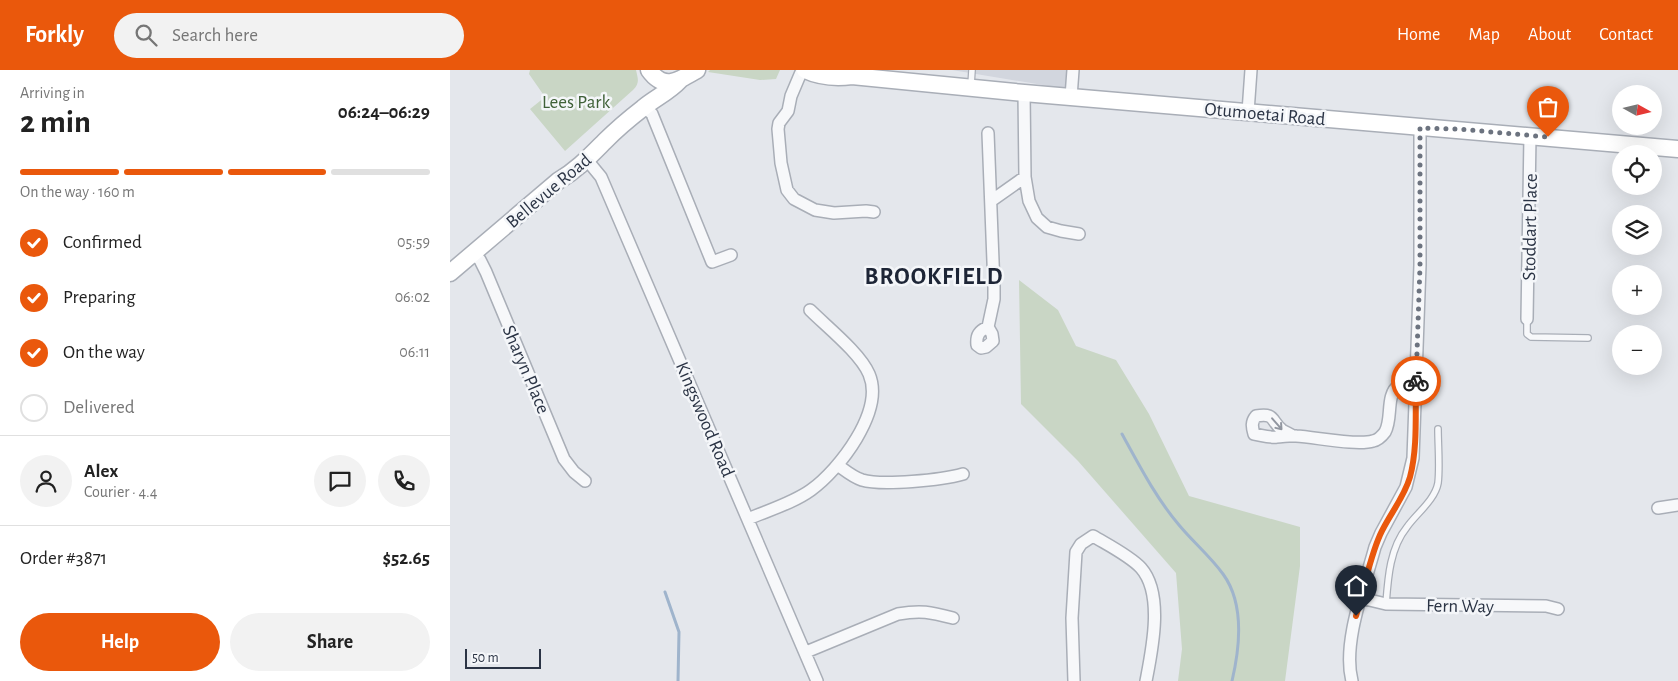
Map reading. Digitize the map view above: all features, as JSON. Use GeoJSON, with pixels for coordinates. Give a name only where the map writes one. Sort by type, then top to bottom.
{"type":"FeatureCollection","features":[{"type":"Feature","properties":{"kind":"main road"},"geometry":{"type":"LineString","coordinates":[[648,70],[660,82],[680,80],[697,70]]}},
{"type":"Feature","properties":{"kind":"main road"},"geometry":{"type":"LineString","coordinates":[[645,107],[648,70]]}},
{"type":"Feature","properties":{"kind":"main road","name":"Otumoetai Road"},"geometry":{"type":"LineString","coordinates":[[806,70],[838,78],[846,73],[1024,93],[1678,149]]}},
{"type":"Feature","properties":{"kind":"main road","name":"Bellevue Road"},"geometry":{"type":"LineString","coordinates":[[450,273],[558,181],[587,160],[606,140],[645,107],[672,89],[680,80]]}},
{"type":"Feature","properties":{"kind":"street"},"geometry":{"type":"LineString","coordinates":[[802,70],[791,96],[788,111],[779,123],[778,129],[781,163],[787,190],[794,199],[815,210],[874,212]]}},
{"type":"Feature","properties":{"kind":"street"},"geometry":{"type":"LineString","coordinates":[[1071,97],[1073,70]]}},
{"type":"Feature","properties":{"kind":"street"},"geometry":{"type":"LineString","coordinates":[[1248,112],[1251,70]]}},
{"type":"Feature","properties":{"kind":"street"},"geometry":{"type":"LineString","coordinates":[[1024,93],[1025,177],[1032,210],[1042,223],[1048,227],[1079,234]]}},
{"type":"Feature","properties":{"kind":"street"},"geometry":{"type":"LineString","coordinates":[[645,107],[652,114],[712,262],[731,255]]}},
{"type":"Feature","properties":{"kind":"street"},"geometry":{"type":"LineString","coordinates":[[1352,681],[1349,667],[1350,646],[1361,598],[1378,540],[1402,497],[1414,458],[1420,266],[1420,128]]}},
{"type":"Feature","properties":{"kind":"street"},"geometry":{"type":"LineString","coordinates":[[988,133],[994,299],[988,327]]}},
{"type":"Feature","properties":{"kind":"street","name":"Stoddart Place"},"geometry":{"type":"LineString","coordinates":[[1527,319],[1530,136]]}},
{"type":"Feature","properties":{"kind":"street","name":"Kingswood Road"},"geometry":{"type":"LineString","coordinates":[[587,160],[601,177],[817,681]]}},
{"type":"Feature","properties":{"kind":"street"},"geometry":{"type":"LineString","coordinates":[[991,200],[1025,177]]}},
{"type":"Feature","properties":{"kind":"street","name":"Sharyn Place"},"geometry":{"type":"LineString","coordinates":[[473,253],[480,260],[486,272],[564,459],[574,472],[585,481]]}},
{"type":"Feature","properties":{"kind":"street"},"geometry":{"type":"LineString","coordinates":[[748,519],[806,493],[829,476],[839,466],[852,445],[871,403],[872,381],[869,372],[854,353],[810,310]]}},
{"type":"Feature","properties":{"kind":"street"},"geometry":{"type":"LineString","coordinates":[[1293,436],[1361,442],[1380,438],[1388,425],[1391,397],[1394,389],[1399,386],[1416,386]]}},
{"type":"Feature","properties":{"kind":"street"},"geometry":{"type":"LineString","coordinates":[[839,466],[855,478],[870,482],[934,480],[963,474]]}},
{"type":"Feature","properties":{"kind":"street"},"geometry":{"type":"LineString","coordinates":[[1658,508],[1678,505]]}},
{"type":"Feature","properties":{"kind":"street"},"geometry":{"type":"LineString","coordinates":[[1074,681],[1072,618],[1076,552],[1081,544],[1094,536],[1133,561],[1147,577],[1155,614],[1146,681]]}},
{"type":"Feature","properties":{"kind":"street","name":"Fern Way"},"geometry":{"type":"LineString","coordinates":[[1361,598],[1386,604],[1546,606],[1558,609]]}},
{"type":"Feature","properties":{"kind":"street"},"geometry":{"type":"LineString","coordinates":[[806,652],[898,614],[928,611],[952,618]]}},
{"type":"Feature","properties":{"kind":"lane"},"geometry":{"type":"LineString","coordinates":[[971,88],[972,70]]}},
{"type":"Feature","properties":{"kind":"lane"},"geometry":{"type":"LineString","coordinates":[[1527,319],[1527,334],[1531,337],[1588,338]]}},
{"type":"Feature","properties":{"kind":"lane"},"geometry":{"type":"LineString","coordinates":[[1386,604],[1393,554],[1398,541],[1406,527],[1423,509],[1438,484],[1438,429]]}},
{"type":"Feature","properties":{"kind":"shaded area"},"geometry":{"type":"Polygon","coordinates":[[[952,70],[1068,70],[1067,89],[952,70]]]}},
{"type":"Feature","properties":{"kind":"green space","name":"Lees Park"},"geometry":{"type":"Polygon","coordinates":[[[530,70],[636,70],[638,81],[633,90],[565,151],[530,109],[545,97],[529,74],[530,70]]]}},
{"type":"Feature","properties":{"kind":"green space"},"geometry":{"type":"Polygon","coordinates":[[[710,70],[780,70],[776,79],[760,80],[708,72],[710,70]]]}},
{"type":"Feature","properties":{"kind":"green space"},"geometry":{"type":"Polygon","coordinates":[[[1019,280],[1058,310],[1076,346],[1116,360],[1149,414],[1189,496],[1300,527],[1300,566],[1285,681],[1178,681],[1182,649],[1176,573],[1078,461],[1021,404],[1019,280]]]}},
{"type":"Feature","properties":{"kind":"waterway"},"geometry":{"type":"LineString","coordinates":[[1122,434],[1163,504],[1184,531],[1218,567],[1230,586],[1238,612],[1239,626],[1237,654],[1232,681]]}},
{"type":"Feature","properties":{"kind":"waterway"},"geometry":{"type":"LineString","coordinates":[[665,592],[679,632],[678,681]]}},
{"type":"Feature","properties":{"kind":"way so far"},"geometry":{"type":"LineString","coordinates":[[1416,381],[1420,266],[1420,128],[1458,129],[1548,137]]}},
{"type":"Feature","properties":{"kind":"district","name":"BROOKFIELD"},"geometry":{"type":"Point","coordinates":[934,276]}},
{"type":"Feature","properties":{"kind":"route"},"geometry":{"type":"LineString","coordinates":[[1356,616],[1375,547],[1402,497],[1410,475],[1414,458],[1416,381]]}}]}
